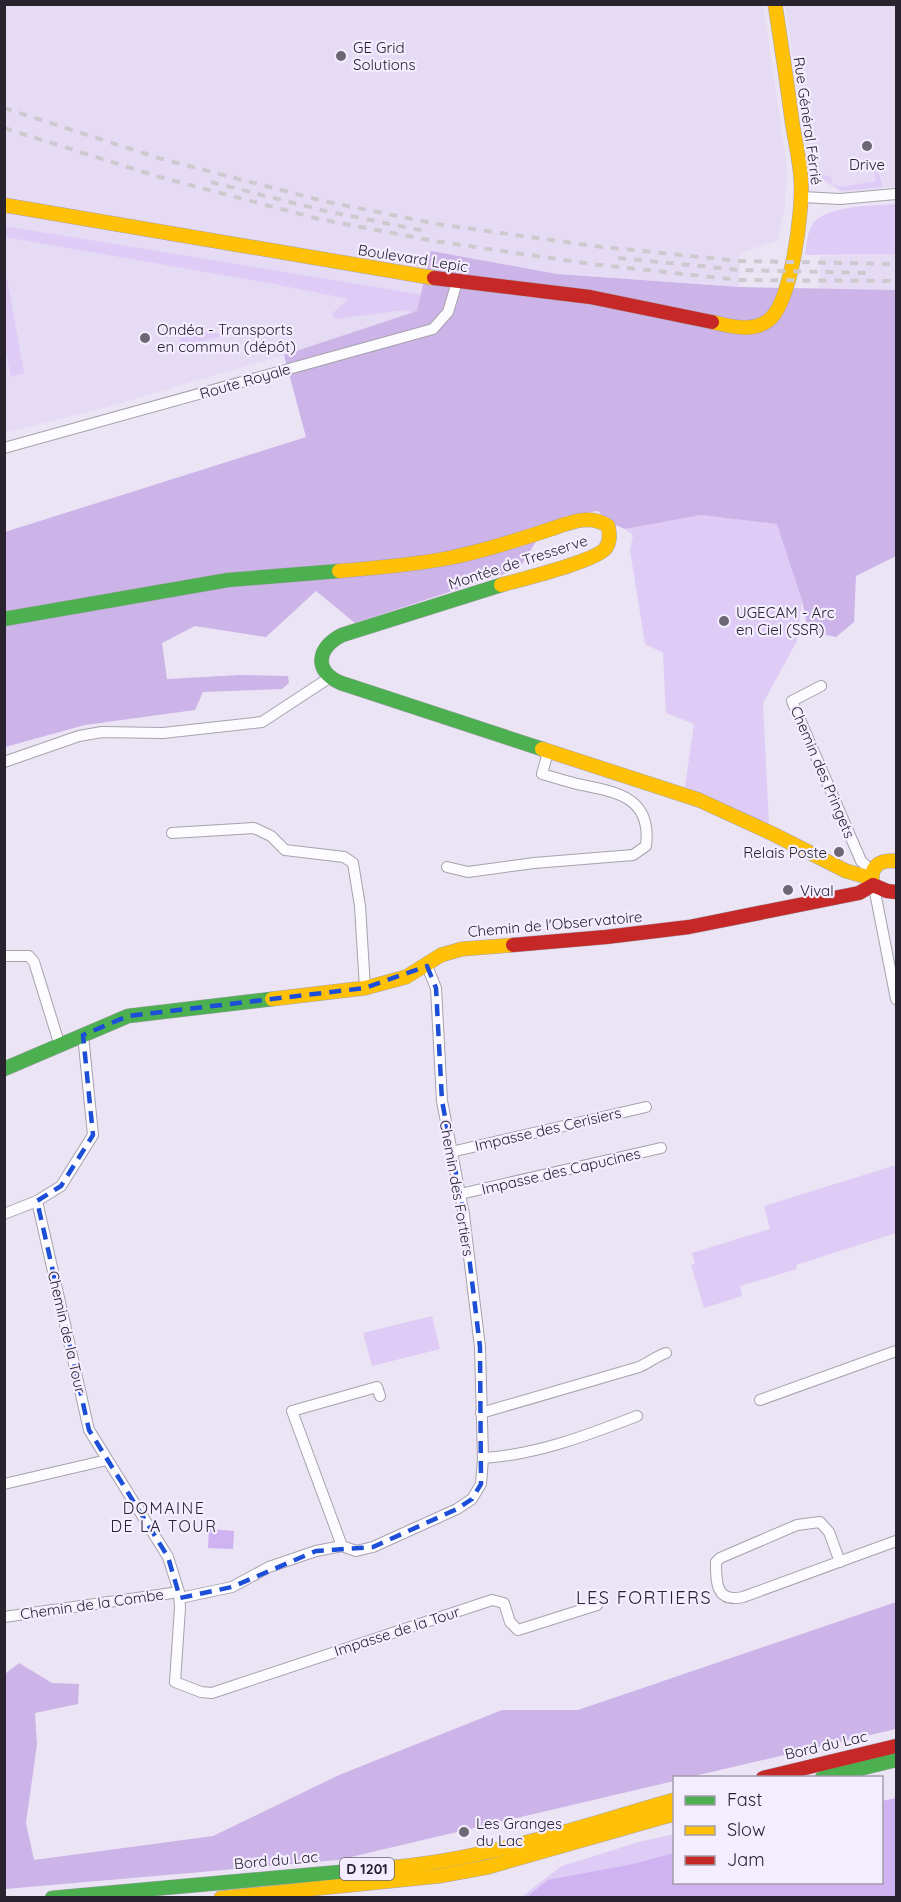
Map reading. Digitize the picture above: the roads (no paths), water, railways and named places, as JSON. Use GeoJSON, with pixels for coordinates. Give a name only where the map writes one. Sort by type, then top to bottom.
{"type":"FeatureCollection","features":[{"type":"Feature","properties":{"kind":"street","name":"Rue Général Férrié"},"geometry":{"type":"LineString","coordinates":[[775,4],[802,197],[797,237],[788,277]]}},
{"type":"Feature","properties":{"kind":"street"},"geometry":{"type":"LineString","coordinates":[[802,197],[840,199],[897,194]]}},
{"type":"Feature","properties":{"kind":"street","name":"Boulevard Lepic"},"geometry":{"type":"LineString","coordinates":[[4,205],[457,282],[590,297],[724,326],[747,328],[766,321],[781,304],[788,277]]}},
{"type":"Feature","properties":{"kind":"street","name":"Route Royale"},"geometry":{"type":"LineString","coordinates":[[4,448],[433,328],[448,312],[457,282]]}},
{"type":"Feature","properties":{"kind":"street","name":"Montée de Tresserve"},"geometry":{"type":"LineString","coordinates":[[4,619],[228,580],[403,566],[451,558],[508,543],[582,519],[599,520],[608,525],[611,539],[608,546],[596,556],[351,631],[333,639],[327,644],[321,656],[322,669],[329,678]]}},
{"type":"Feature","properties":{"kind":"street"},"geometry":{"type":"LineString","coordinates":[[4,762],[79,736],[102,732],[164,733],[262,722],[329,678],[699,800],[846,871],[879,884],[888,963],[897,999]]}},
{"type":"Feature","properties":{"kind":"street","name":"Chemin des Pringets"},"geometry":{"type":"LineString","coordinates":[[821,686],[792,701],[861,861],[879,884]]}},
{"type":"Feature","properties":{"kind":"street"},"geometry":{"type":"LineString","coordinates":[[447,867],[468,872],[534,863],[633,855],[646,846],[648,834],[643,816],[634,803],[622,795],[542,774],[548,752]]}},
{"type":"Feature","properties":{"kind":"street"},"geometry":{"type":"LineString","coordinates":[[172,833],[254,828],[271,836],[285,850],[344,857],[353,863],[360,906],[365,988]]}},
{"type":"Feature","properties":{"kind":"street","name":"Chemin de l'Observatoire"},"geometry":{"type":"LineString","coordinates":[[4,1069],[27,1062],[111,1022],[138,1014],[365,988],[406,977],[427,966],[441,955],[462,949],[606,937],[710,924],[859,893],[879,884],[878,862],[897,861]]}},
{"type":"Feature","properties":{"kind":"street"},"geometry":{"type":"LineString","coordinates":[[4,956],[29,956],[34,962],[60,1046]]}},
{"type":"Feature","properties":{"kind":"street","name":"Chemin des Fortiers"},"geometry":{"type":"LineString","coordinates":[[232,1587],[269,1567],[316,1551],[342,1546],[356,1551],[373,1547],[457,1509],[472,1499],[481,1484],[483,1458],[480,1347],[460,1194],[442,1101],[436,988],[427,966]]}},
{"type":"Feature","properties":{"kind":"street"},"geometry":{"type":"LineString","coordinates":[[4,1214],[37,1201],[61,1186],[93,1135],[83,1035]]}},
{"type":"Feature","properties":{"kind":"street","name":"Impasse des Cerisiers"},"geometry":{"type":"LineString","coordinates":[[451,1152],[646,1107]]}},
{"type":"Feature","properties":{"kind":"street","name":"Impasse des Capucines"},"geometry":{"type":"LineString","coordinates":[[460,1194],[661,1148]]}},
{"type":"Feature","properties":{"kind":"street","name":"Chemin de la Tour"},"geometry":{"type":"LineString","coordinates":[[37,1201],[89,1430],[168,1557],[179,1595],[175,1682],[183,1685]]}},
{"type":"Feature","properties":{"kind":"street"},"geometry":{"type":"LineString","coordinates":[[760,1400],[897,1351]]}},
{"type":"Feature","properties":{"kind":"street"},"geometry":{"type":"LineString","coordinates":[[481,1413],[639,1368],[655,1357],[666,1353]]}},
{"type":"Feature","properties":{"kind":"street"},"geometry":{"type":"LineString","coordinates":[[342,1546],[292,1411],[377,1387],[380,1396]]}},
{"type":"Feature","properties":{"kind":"street"},"geometry":{"type":"LineString","coordinates":[[483,1458],[504,1457],[548,1447],[637,1416]]}},
{"type":"Feature","properties":{"kind":"street"},"geometry":{"type":"LineString","coordinates":[[4,1484],[107,1460]]}},
{"type":"Feature","properties":{"kind":"street"},"geometry":{"type":"LineString","coordinates":[[840,1562],[829,1532],[820,1522],[797,1525],[720,1558],[716,1562],[717,1587],[725,1596],[735,1599],[840,1562],[897,1541]]}},
{"type":"Feature","properties":{"kind":"street","name":"Chemin de la Combe"},"geometry":{"type":"LineString","coordinates":[[4,1617],[232,1587]]}},
{"type":"Feature","properties":{"kind":"street","name":"Impasse de la Tour"},"geometry":{"type":"LineString","coordinates":[[183,1685],[212,1693],[492,1600],[504,1603],[510,1622],[518,1630],[597,1605]]}},
{"type":"Feature","properties":{"kind":"street","name":"Bord du Lac"},"geometry":{"type":"LineString","coordinates":[[771,1776],[897,1746]]}},
{"type":"Feature","properties":{"kind":"street","name":"Bord du Lac"},"geometry":{"type":"LineString","coordinates":[[830,1776],[897,1760]]}},
{"type":"Feature","properties":{"kind":"street","name":"Bord du Lac"},"geometry":{"type":"LineString","coordinates":[[52,1898],[436,1863],[485,1854],[673,1801]]}},
{"type":"Feature","properties":{"kind":"street","name":"D 1201"},"geometry":{"type":"LineString","coordinates":[[221,1898],[396,1881],[488,1867],[673,1815]]}},
{"type":"Feature","properties":{"kind":"street"},"geometry":{"type":"LineString","coordinates":[[396,1881],[408,1866]]}},
{"type":"Feature","properties":{"kind":"railway"},"geometry":{"type":"LineString","coordinates":[[4,108],[162,159],[323,201],[437,224],[594,246],[740,261],[896,264]]}},
{"type":"Feature","properties":{"kind":"railway"},"geometry":{"type":"LineString","coordinates":[[4,128],[156,176],[319,219],[434,241],[591,264],[739,280],[896,281]]}},
{"type":"Feature","properties":{"kind":"railway"},"geometry":{"type":"LineString","coordinates":[[211,182],[321,210],[425,231]]}},
{"type":"Feature","properties":{"kind":"railway"},"geometry":{"type":"LineString","coordinates":[[618,258],[740,270],[866,273]]}},
{"type":"Feature","properties":{"kind":"place","name":"GE Grid Solutions"},"geometry":{"type":"Point","coordinates":[341,56]}},
{"type":"Feature","properties":{"kind":"place","name":"Drive"},"geometry":{"type":"Point","coordinates":[867,146]}},
{"type":"Feature","properties":{"kind":"place","name":"Ondéa - Transports en commun (dépôt)"},"geometry":{"type":"Point","coordinates":[145,338]}},
{"type":"Feature","properties":{"kind":"place","name":"UGECAM - Arc en Ciel (SSR)"},"geometry":{"type":"Point","coordinates":[724,621]}},
{"type":"Feature","properties":{"kind":"place","name":"Relais Poste"},"geometry":{"type":"Point","coordinates":[839,852]}},
{"type":"Feature","properties":{"kind":"place","name":"Vival"},"geometry":{"type":"Point","coordinates":[788,890]}},
{"type":"Feature","properties":{"kind":"place","name":"Les Granges du Lac"},"geometry":{"type":"Point","coordinates":[464,1832]}},
{"type":"Feature","properties":{"kind":"district","name":"DOMAINE DE LA TOUR"},"geometry":{"type":"Point","coordinates":[164,1517]}},
{"type":"Feature","properties":{"kind":"district","name":"LES FORTIERS"},"geometry":{"type":"Point","coordinates":[644,1597]}}]}
